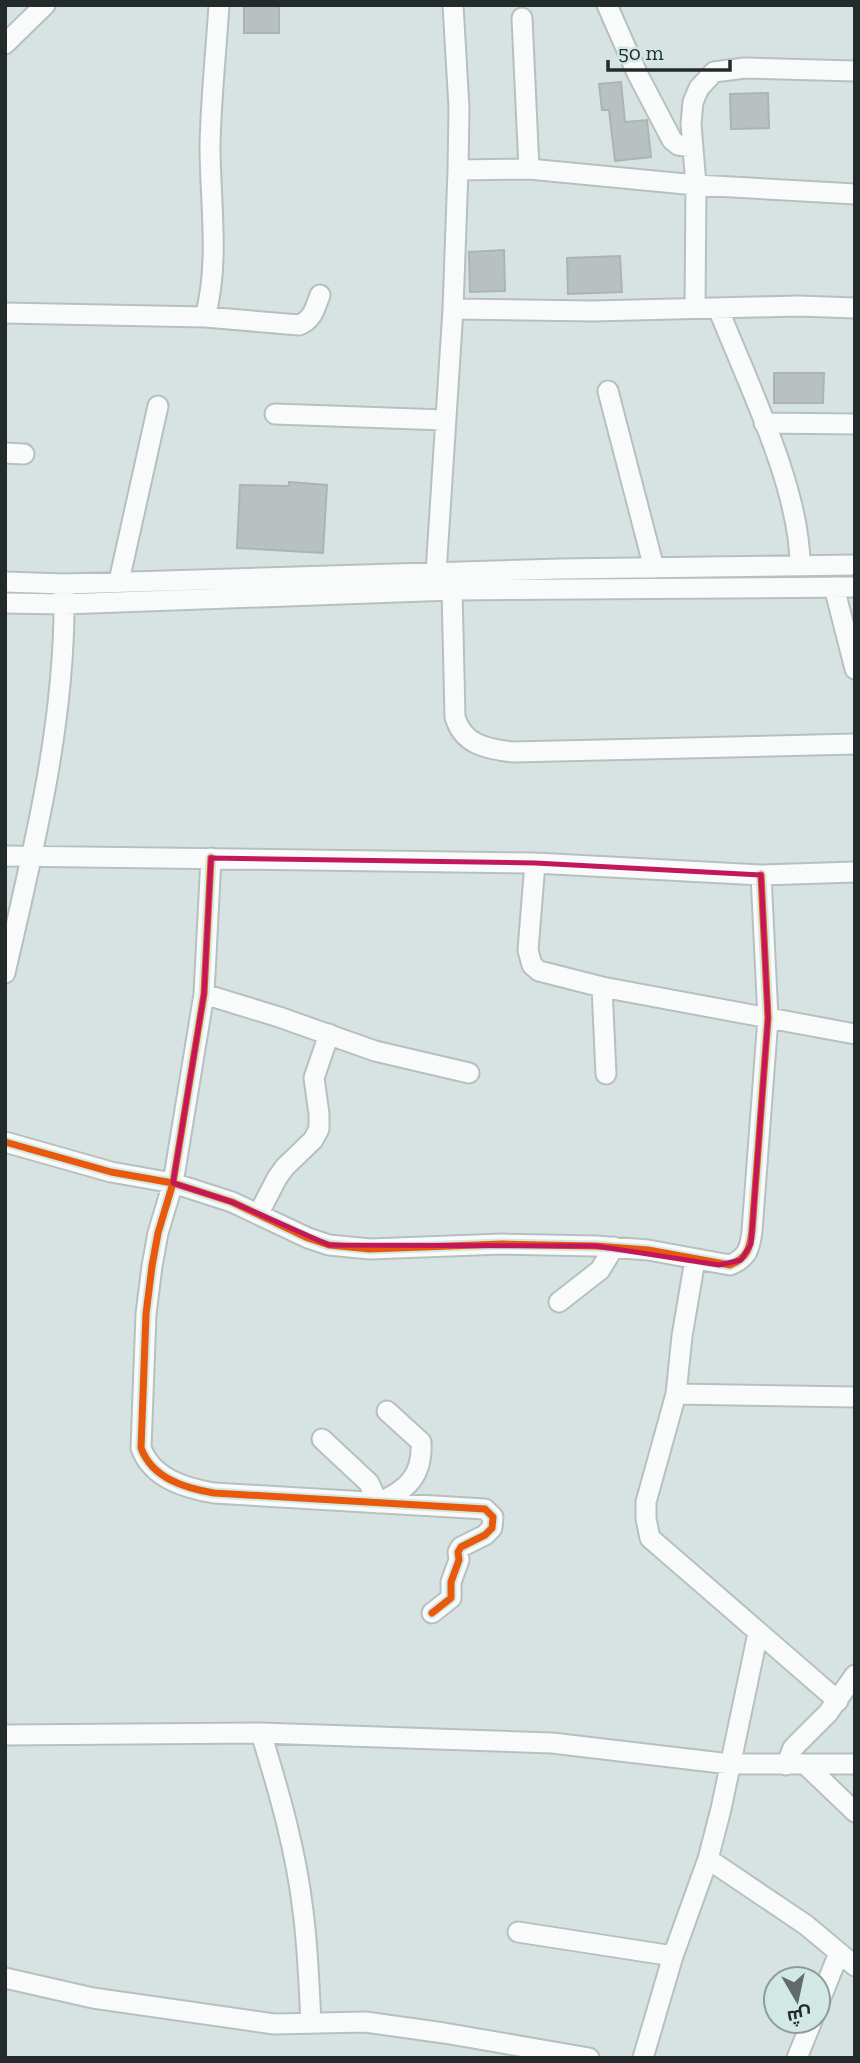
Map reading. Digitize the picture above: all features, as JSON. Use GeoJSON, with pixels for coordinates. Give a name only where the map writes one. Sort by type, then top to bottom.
{"type":"FeatureCollection","features":[{"type":"Feature","properties":{"kind":"street"},"geometry":{"type":"LineString","coordinates":[[5,44],[45,5]]}},
{"type":"Feature","properties":{"kind":"street"},"geometry":{"type":"LineString","coordinates":[[205,317],[211,290],[213,237],[210,142],[219,5]]}},
{"type":"Feature","properties":{"kind":"street"},"geometry":{"type":"LineString","coordinates":[[436,573],[453,309],[458,170],[459,108],[453,5]]}},
{"type":"Feature","properties":{"kind":"street"},"geometry":{"type":"LineString","coordinates":[[607,5],[671,140],[678,145],[693,148]]}},
{"type":"Feature","properties":{"kind":"street"},"geometry":{"type":"LineString","coordinates":[[522,18],[529,169]]}},
{"type":"Feature","properties":{"kind":"street"},"geometry":{"type":"LineString","coordinates":[[695,308],[696,185],[691,124],[693,102],[699,88],[714,72],[745,68],[855,71]]}},
{"type":"Feature","properties":{"kind":"street"},"geometry":{"type":"LineString","coordinates":[[458,170],[529,169],[696,185],[855,194]]}},
{"type":"Feature","properties":{"kind":"street"},"geometry":{"type":"LineString","coordinates":[[5,313],[205,317],[299,325],[307,322],[312,315],[320,295]]}},
{"type":"Feature","properties":{"kind":"street"},"geometry":{"type":"LineString","coordinates":[[453,309],[593,311],[797,306],[855,308]]}},
{"type":"Feature","properties":{"kind":"street"},"geometry":{"type":"LineString","coordinates":[[718,308],[779,462],[800,545],[800,565]]}},
{"type":"Feature","properties":{"kind":"street"},"geometry":{"type":"LineString","coordinates":[[608,391],[654,568]]}},
{"type":"Feature","properties":{"kind":"street"},"geometry":{"type":"LineString","coordinates":[[119,581],[158,406]]}},
{"type":"Feature","properties":{"kind":"street"},"geometry":{"type":"LineString","coordinates":[[275,414],[445,420]]}},
{"type":"Feature","properties":{"kind":"street"},"geometry":{"type":"LineString","coordinates":[[764,423],[855,424]]}},
{"type":"Feature","properties":{"kind":"street"},"geometry":{"type":"LineString","coordinates":[[5,582],[64,583],[855,565]]}},
{"type":"Feature","properties":{"kind":"street"},"geometry":{"type":"LineString","coordinates":[[5,973],[52,754],[58,710],[64,583]]}},
{"type":"Feature","properties":{"kind":"street"},"geometry":{"type":"LineString","coordinates":[[834,587],[855,668]]}},
{"type":"Feature","properties":{"kind":"street"},"geometry":{"type":"LineString","coordinates":[[5,603],[64,604],[452,590],[855,587]]}},
{"type":"Feature","properties":{"kind":"street"},"geometry":{"type":"LineString","coordinates":[[452,590],[455,717],[464,735],[473,744],[513,752],[855,744]]}},
{"type":"Feature","properties":{"kind":"street"},"geometry":{"type":"LineString","coordinates":[[5,856],[535,863],[761,875],[855,872]]}},
{"type":"Feature","properties":{"kind":"street"},"geometry":{"type":"LineString","coordinates":[[211,858],[204,994],[173,1183],[158,1233],[146,1314],[140,1439],[145,1459],[177,1484],[214,1493],[485,1509],[493,1517],[492,1528],[457,1552],[459,1565],[451,1582],[451,1598],[432,1613]]}},
{"type":"Feature","properties":{"kind":"street"},"geometry":{"type":"LineString","coordinates":[[535,863],[528,950],[532,965],[548,974],[602,987],[855,1034]]}},
{"type":"Feature","properties":{"kind":"street"},"geometry":{"type":"LineString","coordinates":[[5,1142],[111,1172],[173,1183],[259,1213],[308,1238],[329,1245],[347,1248],[502,1244],[614,1247],[648,1250],[730,1265],[747,1254],[751,1244],[768,1018],[761,875]]}},
{"type":"Feature","properties":{"kind":"street"},"geometry":{"type":"LineString","coordinates":[[602,987],[606,1074]]}},
{"type":"Feature","properties":{"kind":"street"},"geometry":{"type":"LineString","coordinates":[[204,994],[375,1051],[469,1073]]}},
{"type":"Feature","properties":{"kind":"street"},"geometry":{"type":"LineString","coordinates":[[259,1213],[277,1178],[313,1140],[319,1129],[314,1078],[329,1034]]}},
{"type":"Feature","properties":{"kind":"street"},"geometry":{"type":"LineString","coordinates":[[559,1302],[600,1270],[614,1247]]}},
{"type":"Feature","properties":{"kind":"street"},"geometry":{"type":"LineString","coordinates":[[695,1260],[676,1394],[646,1502],[650,1538],[838,1701]]}},
{"type":"Feature","properties":{"kind":"street"},"geometry":{"type":"LineString","coordinates":[[676,1394],[855,1397]]}},
{"type":"Feature","properties":{"kind":"street"},"geometry":{"type":"LineString","coordinates":[[378,1503],[397,1494],[407,1485],[416,1474],[422,1458],[421,1442],[387,1411]]}},
{"type":"Feature","properties":{"kind":"street"},"geometry":{"type":"LineString","coordinates":[[322,1439],[369,1483],[378,1503]]}},
{"type":"Feature","properties":{"kind":"street"},"geometry":{"type":"LineString","coordinates":[[643,2058],[673,1956],[708,1859],[758,1633]]}},
{"type":"Feature","properties":{"kind":"street"},"geometry":{"type":"LineString","coordinates":[[855,1675],[838,1701],[793,1748],[796,1765],[855,1812]]}},
{"type":"Feature","properties":{"kind":"street"},"geometry":{"type":"LineString","coordinates":[[261,1733],[288,1822],[298,1872],[307,1950],[311,2023]]}},
{"type":"Feature","properties":{"kind":"street"},"geometry":{"type":"LineString","coordinates":[[5,1735],[261,1733],[552,1744],[730,1764],[855,1765]]}},
{"type":"Feature","properties":{"kind":"street"},"geometry":{"type":"LineString","coordinates":[[708,1859],[806,1925],[855,1966]]}},
{"type":"Feature","properties":{"kind":"street"},"geometry":{"type":"LineString","coordinates":[[518,1932],[673,1956]]}},
{"type":"Feature","properties":{"kind":"street"},"geometry":{"type":"LineString","coordinates":[[832,1970],[839,1953]]}},
{"type":"Feature","properties":{"kind":"street"},"geometry":{"type":"LineString","coordinates":[[5,1978],[93,1998],[274,2024],[365,2022],[444,2032],[589,2058]]}},
{"type":"Feature","properties":{"kind":"street"},"geometry":{"type":"LineString","coordinates":[[797,2058],[806,2035]]}},
{"type":"Feature","properties":{"kind":"highlighted area"},"geometry":{"type":"Polygon","coordinates":[[[211,858],[535,863],[761,875],[768,1018],[751,1244],[741,1260],[719,1265],[596,1246],[329,1245],[232,1202],[173,1183],[204,994],[211,858]]]}},
{"type":"Feature","properties":{"kind":"building"},"geometry":{"type":"Polygon","coordinates":[[[244,5],[279,5],[279,33],[244,33],[244,5]]]}},
{"type":"Feature","properties":{"kind":"building"},"geometry":{"type":"Polygon","coordinates":[[[621,82],[625,122],[647,120],[651,157],[615,161],[609,110],[602,110],[599,84],[621,82]]]}},
{"type":"Feature","properties":{"kind":"building"},"geometry":{"type":"Polygon","coordinates":[[[768,93],[769,128],[731,129],[730,94],[768,93]]]}},
{"type":"Feature","properties":{"kind":"building"},"geometry":{"type":"Polygon","coordinates":[[[504,250],[505,291],[470,292],[469,252],[504,250]]]}},
{"type":"Feature","properties":{"kind":"building"},"geometry":{"type":"Polygon","coordinates":[[[620,256],[622,292],[568,294],[567,258],[620,256]]]}},
{"type":"Feature","properties":{"kind":"building"},"geometry":{"type":"Polygon","coordinates":[[[774,373],[824,373],[823,403],[774,403],[774,373]]]}},
{"type":"Feature","properties":{"kind":"building"},"geometry":{"type":"Polygon","coordinates":[[[289,482],[327,485],[323,553],[237,548],[240,485],[289,486],[289,482]]]}},
{"type":"Feature","properties":{"kind":"cycle path"},"geometry":{"type":"LineString","coordinates":[[211,858],[204,994],[173,1183],[158,1233],[146,1314],[141,1448],[153,1467],[170,1480],[214,1493],[485,1509],[493,1517],[492,1528],[485,1535],[461,1547],[451,1582],[451,1598],[432,1613]]}},
{"type":"Feature","properties":{"kind":"cycle path"},"geometry":{"type":"LineString","coordinates":[[5,1142],[111,1172],[173,1183],[232,1202],[308,1238],[329,1245],[370,1249],[502,1244],[596,1246],[648,1250],[730,1265],[747,1252],[752,1231],[768,1018],[761,875]]}}]}
